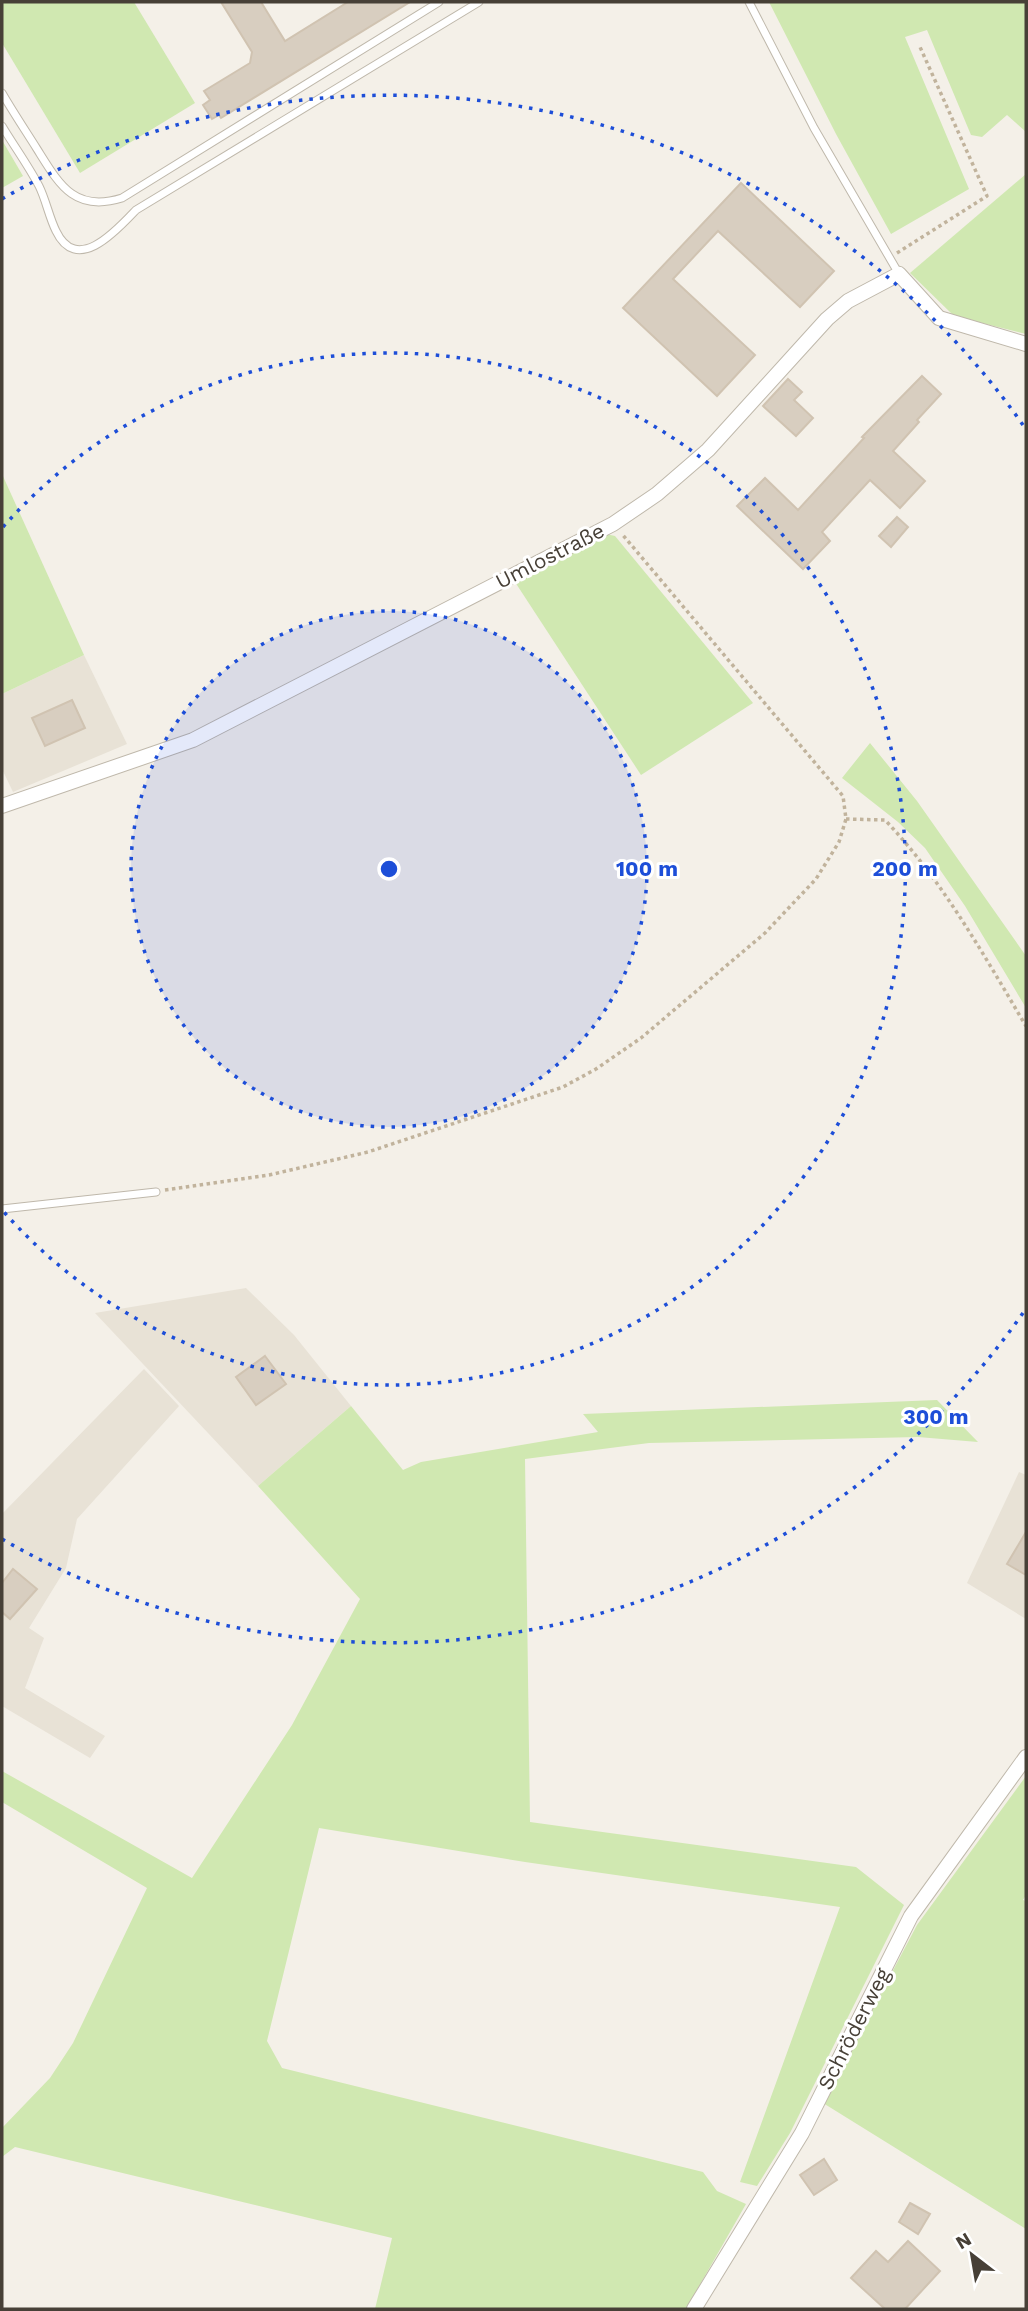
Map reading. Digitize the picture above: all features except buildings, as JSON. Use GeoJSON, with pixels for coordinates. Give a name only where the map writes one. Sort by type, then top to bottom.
{"type":"FeatureCollection","features":[{"type":"Feature","properties":{"kind":"street"},"geometry":{"type":"LineString","coordinates":[[899,274],[939,318],[1026,344]]}},
{"type":"Feature","properties":{"kind":"street","name":"Umlostraße"},"geometry":{"type":"LineString","coordinates":[[2,806],[193,740],[613,524],[657,494],[708,450],[827,319],[848,302],[899,274]]}},
{"type":"Feature","properties":{"kind":"street","name":"Schröderweg"},"geometry":{"type":"LineString","coordinates":[[694,2309],[802,2133],[911,1916],[1026,1757]]}},
{"type":"Feature","properties":{"kind":"lane"},"geometry":{"type":"LineString","coordinates":[[2,93],[62,188],[80,199],[92,202],[113,201],[122,198],[439,2]]}},
{"type":"Feature","properties":{"kind":"lane"},"geometry":{"type":"LineString","coordinates":[[2,126],[40,188],[57,235],[68,246],[80,250],[92,248],[118,229],[136,210],[479,2]]}},
{"type":"Feature","properties":{"kind":"lane"},"geometry":{"type":"LineString","coordinates":[[749,2],[814,128],[899,274]]}},
{"type":"Feature","properties":{"kind":"lane"},"geometry":{"type":"LineString","coordinates":[[2,1209],[156,1192]]}},
{"type":"Feature","properties":{"kind":"path"},"geometry":{"type":"LineString","coordinates":[[890,258],[987,196],[920,47]]}},
{"type":"Feature","properties":{"kind":"path"},"geometry":{"type":"LineString","coordinates":[[156,1192],[269,1175],[357,1155],[563,1087],[596,1069],[641,1038],[765,933],[816,879],[839,842],[846,819],[843,796],[613,524]]}},
{"type":"Feature","properties":{"kind":"path"},"geometry":{"type":"LineString","coordinates":[[846,819],[885,820],[916,853],[955,908],[1026,1026]]}},
{"type":"Feature","properties":{"kind":"shaded area"},"geometry":{"type":"Polygon","coordinates":[[[84,655],[127,744],[13,792],[2,769],[2,694],[84,655]]]}},
{"type":"Feature","properties":{"kind":"shaded area"},"geometry":{"type":"Polygon","coordinates":[[[246,1288],[294,1335],[351,1406],[258,1486],[95,1313],[246,1288]]]}},
{"type":"Feature","properties":{"kind":"shaded area"},"geometry":{"type":"Polygon","coordinates":[[[144,1369],[179,1406],[77,1519],[66,1568],[29,1628],[44,1638],[25,1688],[105,1736],[90,1758],[2,1706],[2,1514],[144,1369]]]}},
{"type":"Feature","properties":{"kind":"shaded area"},"geometry":{"type":"Polygon","coordinates":[[[1019,1472],[1026,1475],[1026,1619],[967,1583],[1019,1472]]]}},
{"type":"Feature","properties":{"kind":"green space"},"geometry":{"type":"Polygon","coordinates":[[[2,2],[134,2],[195,103],[80,173],[2,43],[2,2]]]}},
{"type":"Feature","properties":{"kind":"green space"},"geometry":{"type":"Polygon","coordinates":[[[769,2],[1026,2],[1026,132],[1007,115],[982,137],[971,135],[927,30],[905,37],[969,189],[891,234],[836,134],[769,2]]]}},
{"type":"Feature","properties":{"kind":"green space"},"geometry":{"type":"Polygon","coordinates":[[[2,140],[23,176],[2,188],[2,140]]]}},
{"type":"Feature","properties":{"kind":"green space"},"geometry":{"type":"Polygon","coordinates":[[[1026,174],[1026,334],[954,316],[910,273],[1026,174]]]}},
{"type":"Feature","properties":{"kind":"green space"},"geometry":{"type":"Polygon","coordinates":[[[2,474],[84,655],[2,694],[2,474]]]}},
{"type":"Feature","properties":{"kind":"green space"},"geometry":{"type":"Polygon","coordinates":[[[606,534],[615,536],[753,703],[641,775],[515,582],[606,534]]]}},
{"type":"Feature","properties":{"kind":"green space"},"geometry":{"type":"Polygon","coordinates":[[[870,743],[917,801],[1026,956],[1026,1008],[965,906],[925,848],[898,822],[842,778],[870,743]]]}},
{"type":"Feature","properties":{"kind":"green space"},"geometry":{"type":"Polygon","coordinates":[[[937,1400],[978,1442],[918,1437],[649,1443],[525,1459],[530,1822],[856,1867],[904,1905],[790,2133],[757,2186],[740,2182],[840,1907],[525,1862],[319,1828],[267,2041],[282,2068],[703,2172],[717,2191],[746,2204],[686,2309],[375,2309],[392,2238],[15,2147],[2,2157],[2,2128],[50,2078],[73,2043],[147,1888],[2,1802],[2,1771],[192,1878],[292,1725],[360,1599],[258,1486],[351,1406],[403,1470],[421,1462],[598,1432],[583,1414],[937,1400]]]}},
{"type":"Feature","properties":{"kind":"green space"},"geometry":{"type":"Polygon","coordinates":[[[1026,1776],[1026,1895],[1023,1900],[1026,1901],[1026,2229],[823,2103],[917,1925],[1026,1776]]]}}]}
